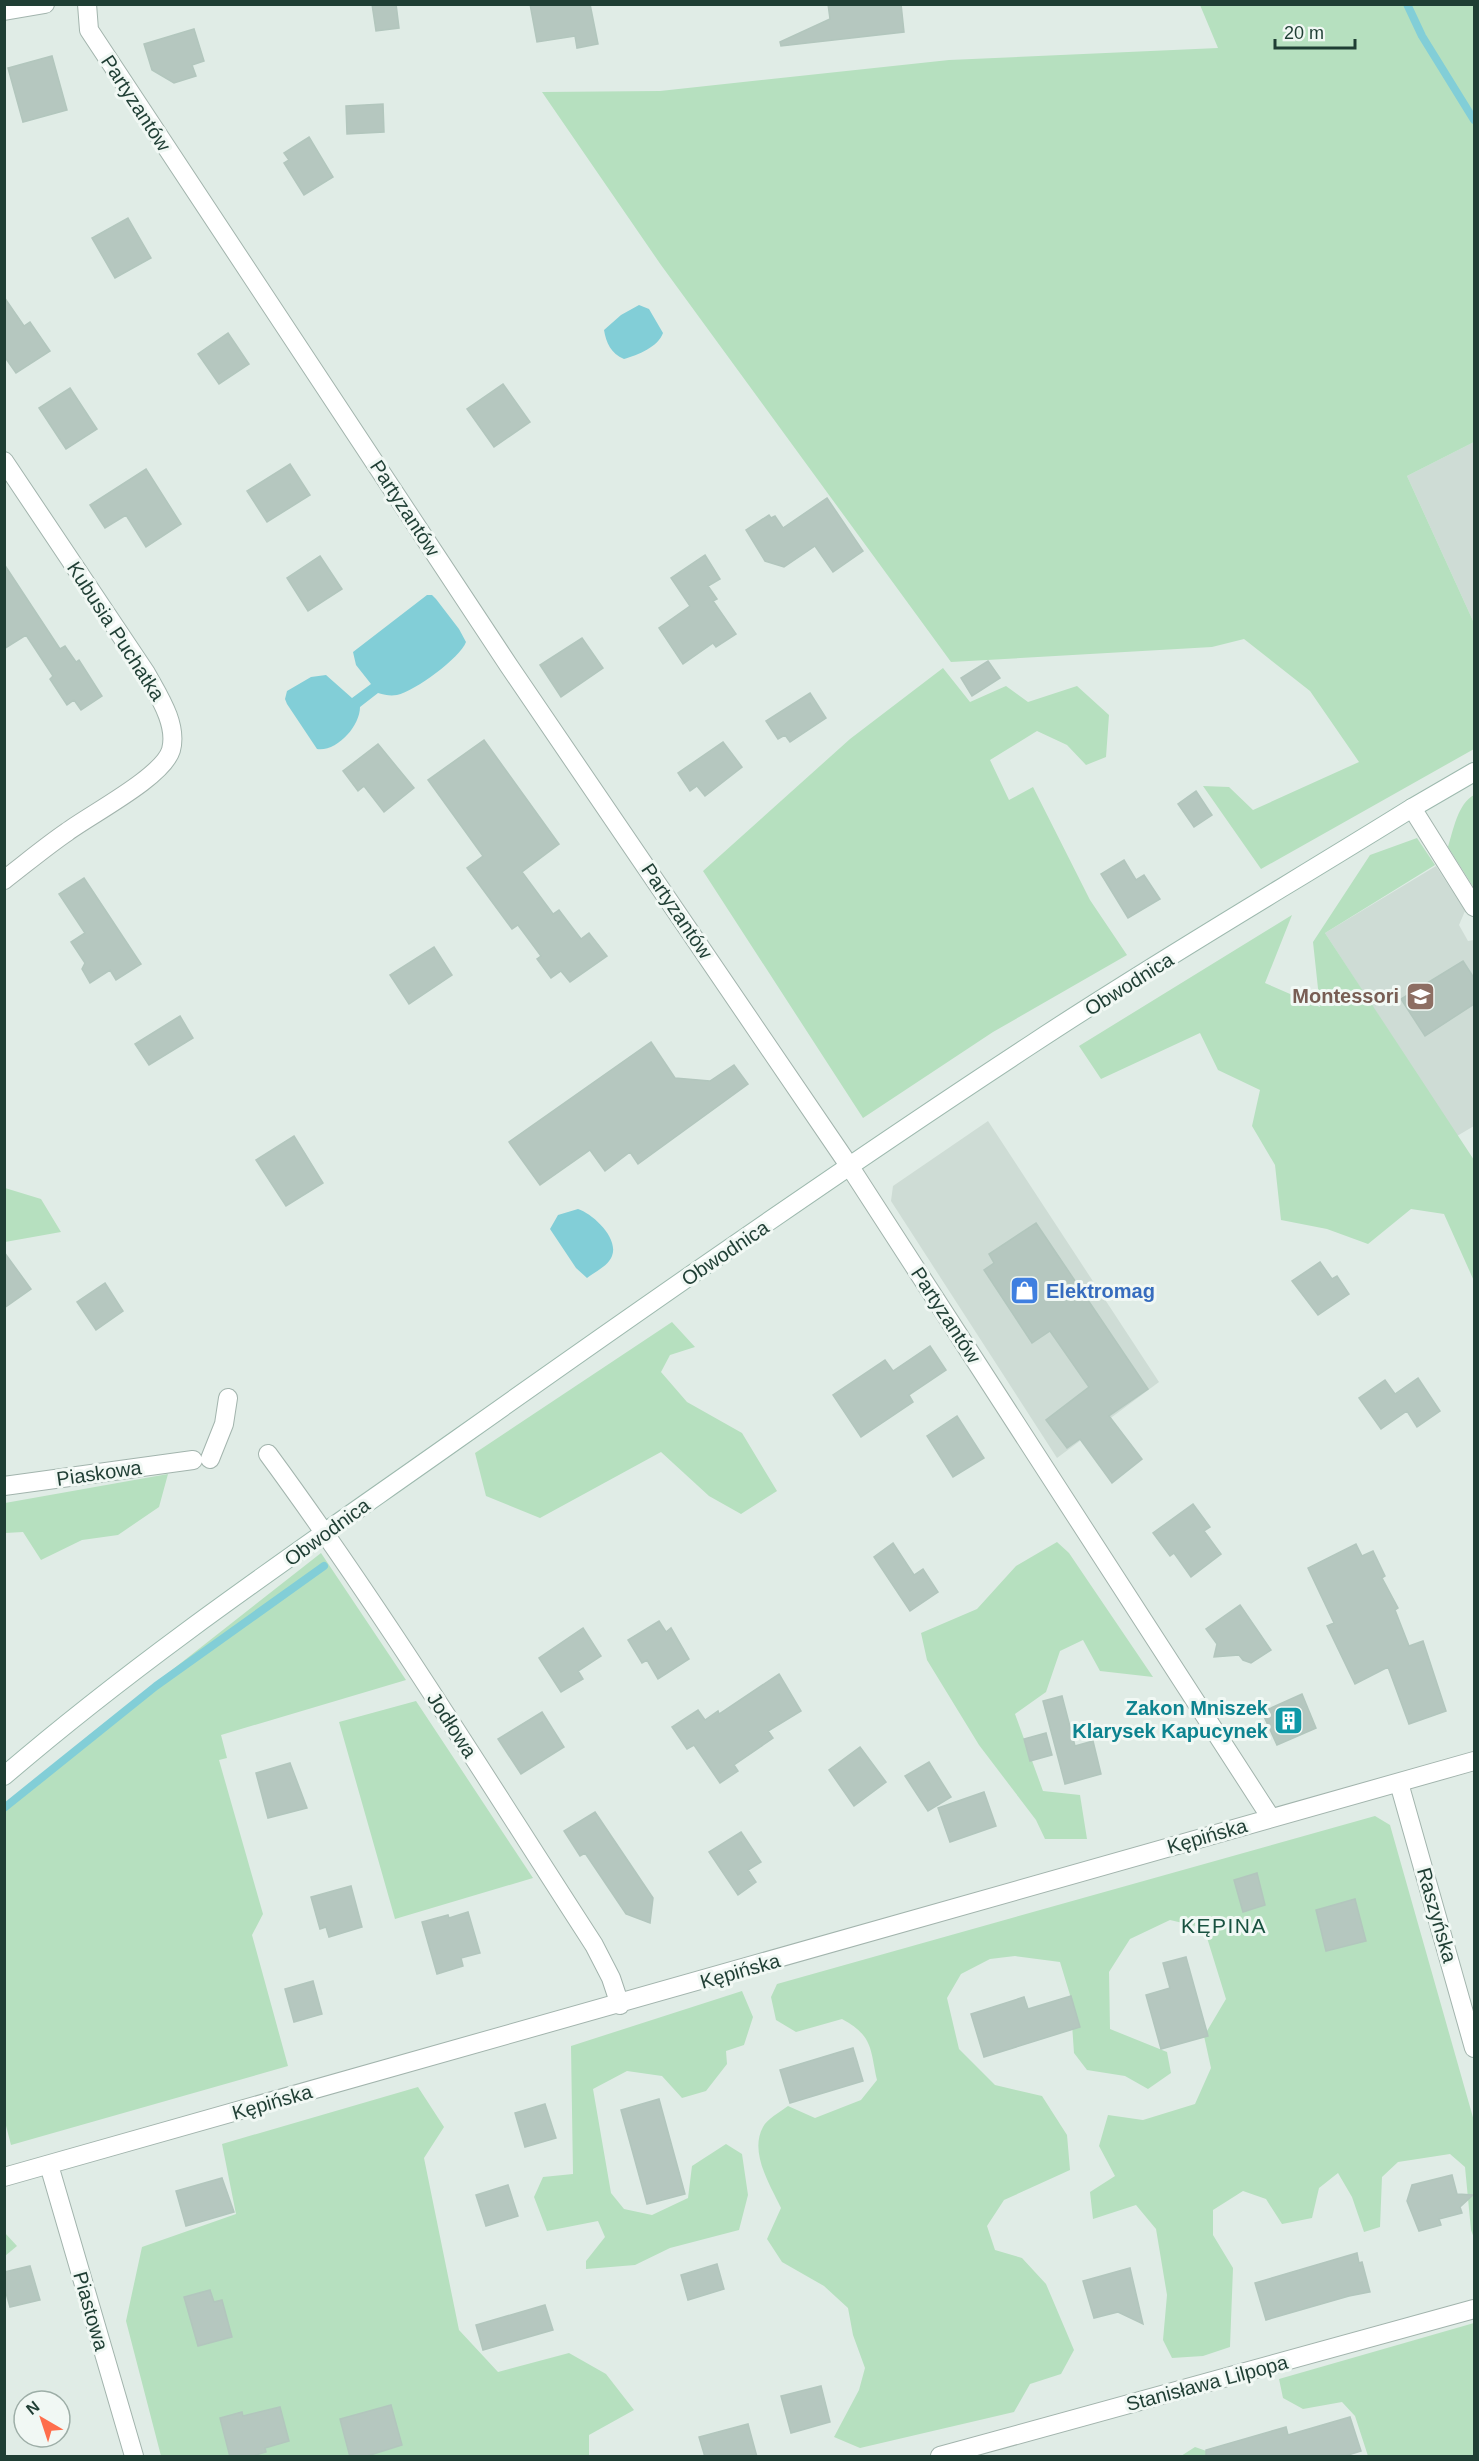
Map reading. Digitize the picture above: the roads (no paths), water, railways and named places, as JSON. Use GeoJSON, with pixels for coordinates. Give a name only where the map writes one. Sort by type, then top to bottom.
{"type":"FeatureCollection","features":[{"type":"Feature","properties":{"kind":"street"},"geometry":{"type":"LineString","coordinates":[[4,11],[45,4]]}},
{"type":"Feature","properties":{"kind":"street","name":"Partyzantów"},"geometry":{"type":"LineString","coordinates":[[87,4],[89,30],[509,666],[850,1167],[1271,1818]]}},
{"type":"Feature","properties":{"kind":"street","name":"Kubusia Puchatka"},"geometry":{"type":"LineString","coordinates":[[4,461],[146,673],[164,707],[171,731],[172,748],[166,762],[120,798],[68,831],[4,880]]}},
{"type":"Feature","properties":{"kind":"street","name":"Obwodnica"},"geometry":{"type":"LineString","coordinates":[[4,1776],[96,1700],[582,1350],[1034,1043],[1412,808],[1474,772]]}},
{"type":"Feature","properties":{"kind":"street"},"geometry":{"type":"LineString","coordinates":[[1412,808],[1474,907]]}},
{"type":"Feature","properties":{"kind":"street","name":"Piaskowa"},"geometry":{"type":"LineString","coordinates":[[4,1486],[201,1459],[224,1424],[228,1398]]}},
{"type":"Feature","properties":{"kind":"street","name":"Jodłowa"},"geometry":{"type":"LineString","coordinates":[[268,1454],[326,1533],[594,1945],[611,1978],[620,2005]]}},
{"type":"Feature","properties":{"kind":"street","name":"Kępińska"},"geometry":{"type":"LineString","coordinates":[[4,2177],[620,2005],[1474,1761]]}},
{"type":"Feature","properties":{"kind":"street","name":"Raszyńska"},"geometry":{"type":"LineString","coordinates":[[1399,1783],[1474,2048]]}},
{"type":"Feature","properties":{"kind":"street","name":"Piastowa"},"geometry":{"type":"LineString","coordinates":[[49,2165],[134,2457]]}},
{"type":"Feature","properties":{"kind":"street","name":"Stanisława Lilpopa"},"geometry":{"type":"LineString","coordinates":[[940,2457],[1474,2309]]}},
{"type":"Feature","properties":{"kind":"water"},"geometry":{"type":"Polygon","coordinates":[[[639,305],[649,309],[663,333],[652,346],[624,359],[610,347],[604,330],[621,315],[639,305]]]}},
{"type":"Feature","properties":{"kind":"water"},"geometry":{"type":"Polygon","coordinates":[[[427,595],[432,595],[436,599],[459,629],[466,642],[462,649],[446,665],[415,687],[397,695],[378,693],[360,707],[356,722],[346,736],[332,746],[317,749],[287,704],[285,699],[287,691],[311,677],[326,675],[352,698],[371,684],[356,665],[353,652],[427,595]]]}},
{"type":"Feature","properties":{"kind":"water"},"geometry":{"type":"Polygon","coordinates":[[[578,1209],[597,1221],[612,1242],[613,1249],[608,1263],[587,1278],[576,1268],[550,1229],[558,1215],[578,1209]]]}},
{"type":"Feature","properties":{"kind":"waterway"},"geometry":{"type":"LineString","coordinates":[[1407,4],[1422,36],[1474,120]]}},
{"type":"Feature","properties":{"kind":"waterway"},"geometry":{"type":"LineString","coordinates":[[4,1808],[156,1686],[324,1566]]}},
{"type":"Feature","properties":{"kind":"place","name":"Montessori"},"geometry":{"type":"Point","coordinates":[1420,996]}},
{"type":"Feature","properties":{"kind":"place","name":"Elektromag"},"geometry":{"type":"Point","coordinates":[1025,1291]}},
{"type":"Feature","properties":{"kind":"place","name":"Zakon Mniszek Klarysek Kapucynek"},"geometry":{"type":"Point","coordinates":[1289,1720]}},
{"type":"Feature","properties":{"kind":"district","name":"KĘPINA"},"geometry":{"type":"Point","coordinates":[1224,1926]}}]}
